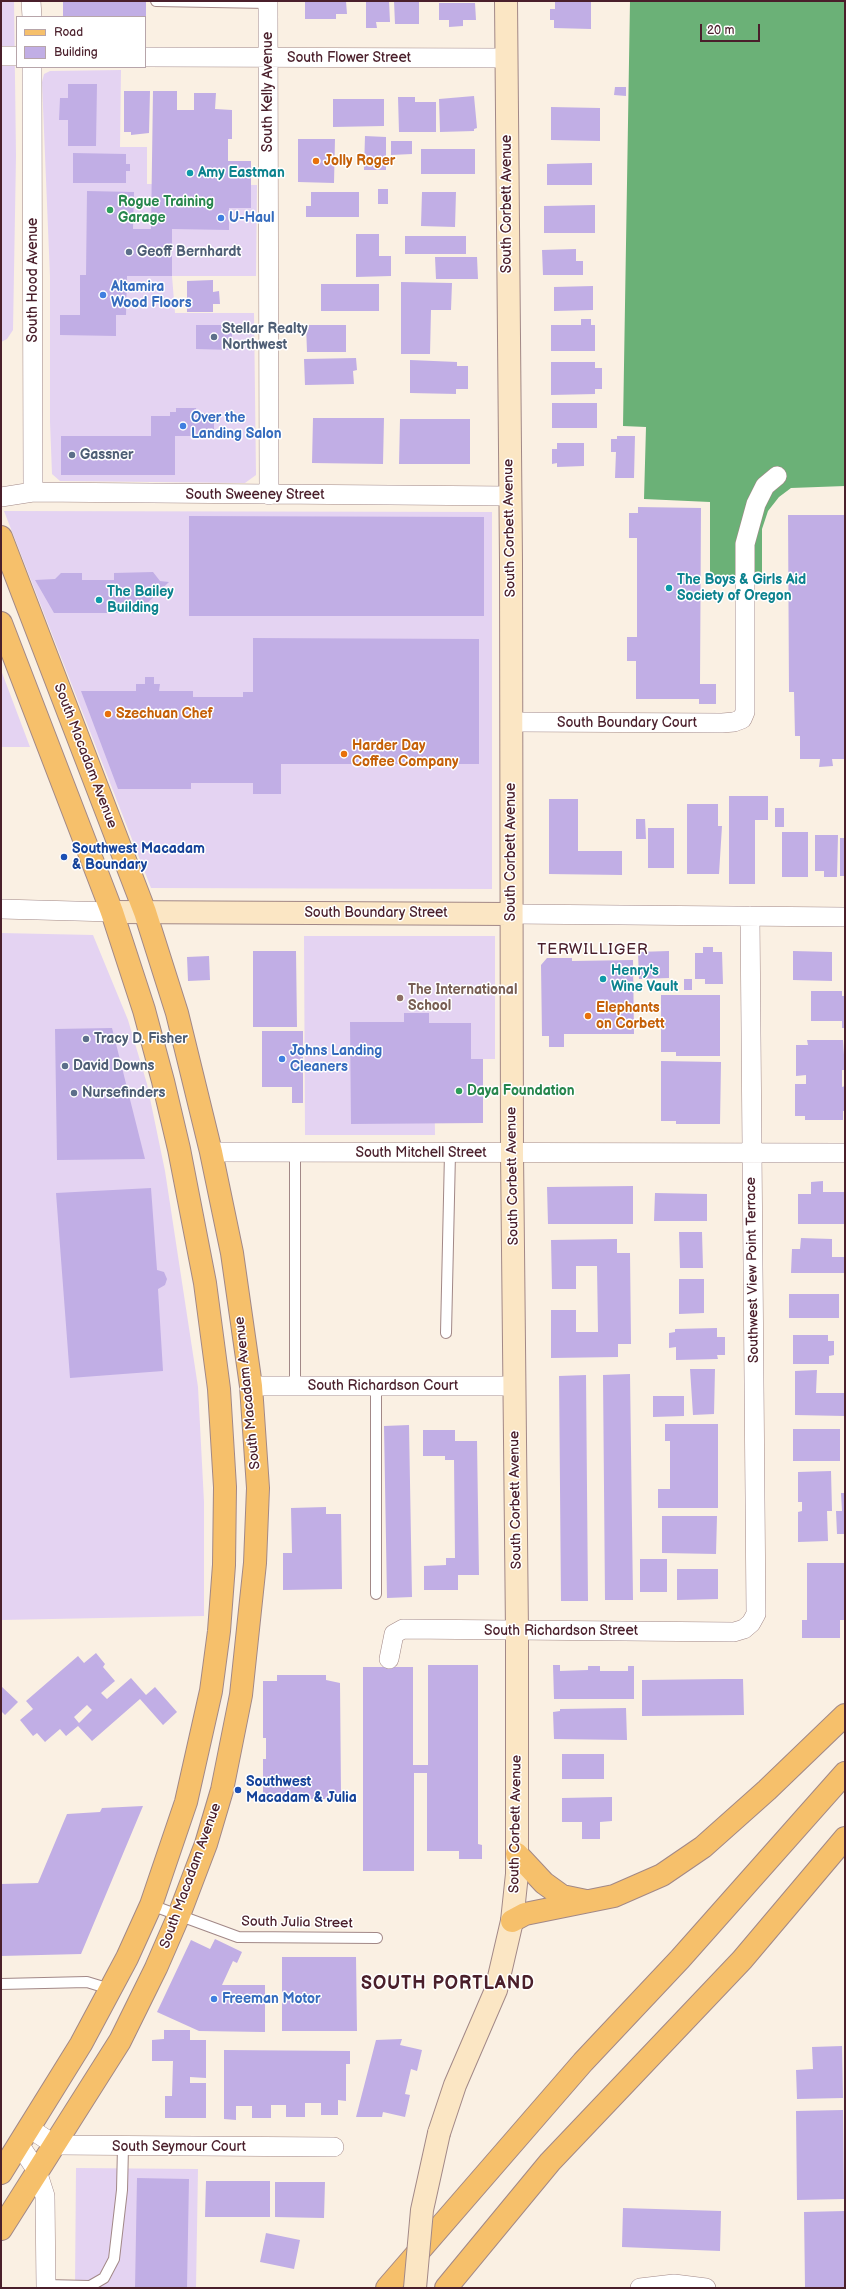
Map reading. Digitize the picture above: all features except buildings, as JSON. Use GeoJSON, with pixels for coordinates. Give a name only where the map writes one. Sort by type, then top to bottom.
{"type":"FeatureCollection","features":[{"type":"Feature","properties":{"kind":"main road","name":"South Macadam Avenue"},"geometry":{"type":"LineString","coordinates":[[1,537],[145,912],[177,1013],[211,1152],[232,1253],[251,1386],[258,1488],[255,1563],[242,1688],[222,1790],[206,1844],[179,1916],[156,1968],[120,2041],[1,2229]]}},
{"type":"Feature","properties":{"kind":"main road","name":"South Macadam Avenue"},"geometry":{"type":"LineString","coordinates":[[1,624],[112,912],[144,1010],[163,1081],[179,1149],[207,1299],[218,1389],[224,1487],[222,1606],[211,1691],[187,1798],[151,1905],[127,1958],[82,2044],[1,2174]]}},
{"type":"Feature","properties":{"kind":"main road"},"geometry":{"type":"LineString","coordinates":[[207,1299],[223,1356],[235,1378],[251,1386]]}},
{"type":"Feature","properties":{"kind":"main road"},"geometry":{"type":"LineString","coordinates":[[512,1921],[525,1914],[572,1906],[587,1901],[614,1896],[645,1885],[685,1861],[767,1790],[845,1715]]}},
{"type":"Feature","properties":{"kind":"main road"},"geometry":{"type":"LineString","coordinates":[[387,2288],[583,2062],[680,1959],[845,1773]]}},
{"type":"Feature","properties":{"kind":"main road"},"geometry":{"type":"LineString","coordinates":[[446,2288],[550,2162],[742,1960],[845,1838]]}},
{"type":"Feature","properties":{"kind":"main road"},"geometry":{"type":"LineString","coordinates":[[517,1854],[544,1883],[562,1896],[587,1901]]}},
{"type":"Feature","properties":{"kind":"street"},"geometry":{"type":"LineString","coordinates":[[31,1],[32,16]]}},
{"type":"Feature","properties":{"kind":"street","name":"South Corbett Avenue"},"geometry":{"type":"LineString","coordinates":[[415,2288],[422,2210],[439,2134],[455,2085],[496,1990],[512,1921],[517,1854],[517,1632],[512,1153],[511,722],[506,1]]}},
{"type":"Feature","properties":{"kind":"street","name":"South Kelly Avenue"},"geometry":{"type":"LineString","coordinates":[[268,2],[269,495]]}},
{"type":"Feature","properties":{"kind":"street"},"geometry":{"type":"LineString","coordinates":[[1,56],[16,56]]}},
{"type":"Feature","properties":{"kind":"street","name":"South Flower Street"},"geometry":{"type":"LineString","coordinates":[[146,57],[506,58]]}},
{"type":"Feature","properties":{"kind":"street","name":"South Hood Avenue"},"geometry":{"type":"LineString","coordinates":[[32,68],[33,492]]}},
{"type":"Feature","properties":{"kind":"street","name":"South Boundary Court"},"geometry":{"type":"LineString","coordinates":[[511,722],[722,723],[734,722],[742,719],[745,712],[745,544],[756,504],[766,486],[777,476]]}},
{"type":"Feature","properties":{"kind":"street","name":"South Sweeney Street"},"geometry":{"type":"LineString","coordinates":[[1,497],[33,492],[509,496]]}},
{"type":"Feature","properties":{"kind":"street","name":"South Boundary Street"},"geometry":{"type":"LineString","coordinates":[[1,909],[112,912],[845,917]]}},
{"type":"Feature","properties":{"kind":"street","name":"Southwest View Point Terrace"},"geometry":{"type":"LineString","coordinates":[[750,916],[751,1153],[757,1604],[756,1614],[751,1623]]}},
{"type":"Feature","properties":{"kind":"street","name":"South Mitchell Street"},"geometry":{"type":"LineString","coordinates":[[211,1152],[845,1153]]}},
{"type":"Feature","properties":{"kind":"street","name":"South Richardson Court"},"geometry":{"type":"LineString","coordinates":[[251,1386],[515,1386]]}},
{"type":"Feature","properties":{"kind":"street","name":"South Richardson Street"},"geometry":{"type":"LineString","coordinates":[[390,1659],[394,1634],[403,1629],[517,1632],[734,1632],[744,1629],[751,1623]]}},
{"type":"Feature","properties":{"kind":"street"},"geometry":{"type":"LineString","coordinates":[[24,2136],[55,2145]]}},
{"type":"Feature","properties":{"kind":"street"},"geometry":{"type":"LineString","coordinates":[[24,2136],[37,2171],[46,2206],[46,2287]]}},
{"type":"Feature","properties":{"kind":"street","name":"South Seymour Court"},"geometry":{"type":"LineString","coordinates":[[55,2145],[123,2147],[334,2147]]}},
{"type":"Feature","properties":{"kind":"street"},"geometry":{"type":"LineString","coordinates":[[640,2288],[674,2284],[706,2288]]}},
{"type":"Feature","properties":{"kind":"lane"},"geometry":{"type":"LineString","coordinates":[[156,1],[268,2]]}},
{"type":"Feature","properties":{"kind":"lane"},"geometry":{"type":"LineString","coordinates":[[295,1152],[295,1386]]}},
{"type":"Feature","properties":{"kind":"lane"},"geometry":{"type":"LineString","coordinates":[[446,1333],[450,1153]]}},
{"type":"Feature","properties":{"kind":"lane"},"geometry":{"type":"LineString","coordinates":[[376,1386],[376,1594]]}},
{"type":"Feature","properties":{"kind":"lane","name":"South Julia Street"},"geometry":{"type":"LineString","coordinates":[[151,1905],[238,1937],[377,1938]]}},
{"type":"Feature","properties":{"kind":"lane"},"geometry":{"type":"LineString","coordinates":[[1,1984],[87,1982],[110,1989]]}},
{"type":"Feature","properties":{"kind":"lane"},"geometry":{"type":"LineString","coordinates":[[46,2287],[90,2286],[104,2278],[114,2259],[122,2190],[123,2147]]}},
{"type":"Feature","properties":{"kind":"shaded area"},"geometry":{"type":"Polygon","coordinates":[[[1,1],[14,1],[16,156],[13,330],[7,339],[1,342],[1,1]]]}},
{"type":"Feature","properties":{"kind":"shaded area"},"geometry":{"type":"Polygon","coordinates":[[[121,70],[120,147],[147,147],[147,184],[257,185],[256,276],[172,276],[175,313],[254,313],[256,475],[245,483],[60,481],[52,474],[50,422],[50,277],[42,82],[44,74],[50,71],[121,70]]]}},
{"type":"Feature","properties":{"kind":"shaded area"},"geometry":{"type":"Polygon","coordinates":[[[4,511],[492,512],[492,889],[151,888],[4,511]]]}},
{"type":"Feature","properties":{"kind":"shaded area"},"geometry":{"type":"Polygon","coordinates":[[[1,670],[30,747],[1,747],[1,670]]]}},
{"type":"Feature","properties":{"kind":"shaded area"},"geometry":{"type":"Polygon","coordinates":[[[1,933],[93,935],[128,1020],[147,1084],[165,1171],[198,1387],[204,1502],[204,1616],[1,1620],[1,933]]]}},
{"type":"Feature","properties":{"kind":"shaded area","name":"The International School"},"geometry":{"type":"Polygon","coordinates":[[[304,936],[495,936],[495,1059],[434,1059],[435,1135],[305,1135],[304,936]]]}},
{"type":"Feature","properties":{"kind":"shaded area"},"geometry":{"type":"Polygon","coordinates":[[[76,2168],[198,2169],[196,2288],[75,2288],[76,2168]]]}},
{"type":"Feature","properties":{"kind":"green space"},"geometry":{"type":"Polygon","coordinates":[[[630,1],[845,1],[845,486],[791,488],[779,497],[768,511],[762,529],[762,580],[710,576],[710,502],[644,499],[646,427],[623,426],[630,1]]]}},
{"type":"Feature","properties":{"kind":"place","name":"Jolly Roger"},"geometry":{"type":"Point","coordinates":[316,161]}},
{"type":"Feature","properties":{"kind":"place","name":"Amy Eastman"},"geometry":{"type":"Point","coordinates":[190,173]}},
{"type":"Feature","properties":{"kind":"place","name":"Rogue Training Garage"},"geometry":{"type":"Point","coordinates":[110,210]}},
{"type":"Feature","properties":{"kind":"place","name":"U-Haul"},"geometry":{"type":"Point","coordinates":[221,218]}},
{"type":"Feature","properties":{"kind":"place","name":"Geoff Bernhardt"},"geometry":{"type":"Point","coordinates":[129,252]}},
{"type":"Feature","properties":{"kind":"place","name":"Altamira Wood Floors"},"geometry":{"type":"Point","coordinates":[103,295]}},
{"type":"Feature","properties":{"kind":"place","name":"Stellar Realty Northwest"},"geometry":{"type":"Point","coordinates":[214,337]}},
{"type":"Feature","properties":{"kind":"place","name":"Over the Landing Salon"},"geometry":{"type":"Point","coordinates":[183,426]}},
{"type":"Feature","properties":{"kind":"place","name":"Gassner"},"geometry":{"type":"Point","coordinates":[72,455]}},
{"type":"Feature","properties":{"kind":"place","name":"The Boys & Girls Aid Society of Oregon"},"geometry":{"type":"Point","coordinates":[669,588]}},
{"type":"Feature","properties":{"kind":"place","name":"The Bailey Building"},"geometry":{"type":"Point","coordinates":[99,600]}},
{"type":"Feature","properties":{"kind":"place","name":"Szechuan Chef"},"geometry":{"type":"Point","coordinates":[108,714]}},
{"type":"Feature","properties":{"kind":"place","name":"Harder Day Coffee Company"},"geometry":{"type":"Point","coordinates":[344,754]}},
{"type":"Feature","properties":{"kind":"place","name":"Southwest Macadam & Boundary"},"geometry":{"type":"Point","coordinates":[64,857]}},
{"type":"Feature","properties":{"kind":"place","name":"Henry's Wine Vault"},"geometry":{"type":"Point","coordinates":[603,979]}},
{"type":"Feature","properties":{"kind":"place","name":"The International School"},"geometry":{"type":"Point","coordinates":[400,998]}},
{"type":"Feature","properties":{"kind":"place","name":"Elephants on Corbett"},"geometry":{"type":"Point","coordinates":[588,1016]}},
{"type":"Feature","properties":{"kind":"place","name":"Tracy D. Fisher"},"geometry":{"type":"Point","coordinates":[86,1039]}},
{"type":"Feature","properties":{"kind":"place","name":"Johns Landing Cleaners"},"geometry":{"type":"Point","coordinates":[282,1059]}},
{"type":"Feature","properties":{"kind":"place","name":"David Downs"},"geometry":{"type":"Point","coordinates":[65,1066]}},
{"type":"Feature","properties":{"kind":"place","name":"Daya Foundation"},"geometry":{"type":"Point","coordinates":[459,1091]}},
{"type":"Feature","properties":{"kind":"place","name":"Nursefinders"},"geometry":{"type":"Point","coordinates":[74,1093]}},
{"type":"Feature","properties":{"kind":"place","name":"Southwest Macadam & Julia"},"geometry":{"type":"Point","coordinates":[238,1790]}},
{"type":"Feature","properties":{"kind":"place","name":"Freeman Motor"},"geometry":{"type":"Point","coordinates":[214,1999]}},
{"type":"Feature","properties":{"kind":"district","name":"TERWILLIGER"},"geometry":{"type":"Point","coordinates":[593,950]}},
{"type":"Feature","properties":{"kind":"district","name":"SOUTH PORTLAND"},"geometry":{"type":"Point","coordinates":[448,1984]}}]}
